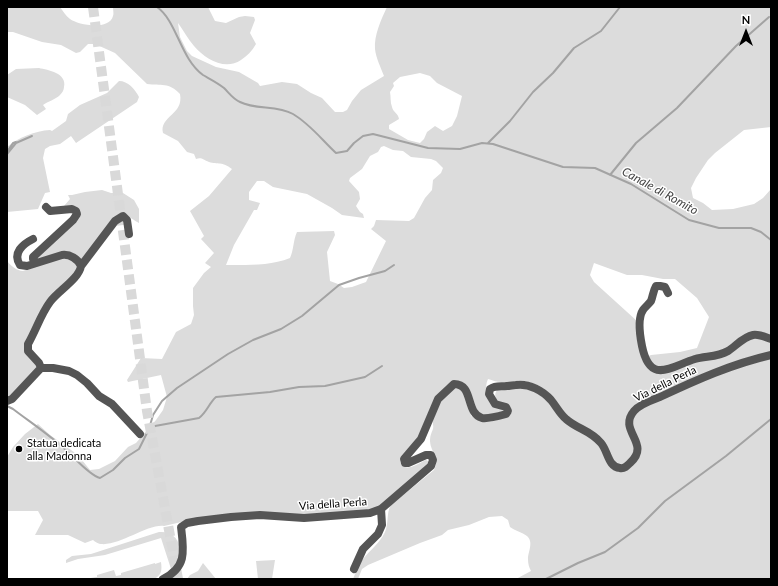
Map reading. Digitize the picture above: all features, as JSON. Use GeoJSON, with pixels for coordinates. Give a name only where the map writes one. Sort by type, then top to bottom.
{"type":"FeatureCollection","features":[{"type":"Feature","properties":{"kind":"street"},"geometry":{"type":"LineString","coordinates":[[36,263],[33,257],[73,220],[77,214],[74,209],[50,211],[46,207]]}},
{"type":"Feature","properties":{"kind":"street"},"geometry":{"type":"LineString","coordinates":[[41,368],[39,363],[28,351],[28,344],[50,302],[73,279],[81,269],[81,266],[116,221],[124,216],[127,220],[129,234]]}},
{"type":"Feature","properties":{"kind":"street"},"geometry":{"type":"LineString","coordinates":[[33,239],[22,246],[17,256],[20,265],[23,266],[62,255],[67,255],[77,260],[81,266]]}},
{"type":"Feature","properties":{"kind":"street","name":"Via della Perla"},"geometry":{"type":"LineString","coordinates":[[668,293],[665,287],[656,286],[650,301],[642,311],[640,317],[641,341],[644,355],[652,368],[666,371],[697,359],[711,357],[726,352],[744,338],[755,334],[771,339]]}},
{"type":"Feature","properties":{"kind":"street","name":"Via della Perla"},"geometry":{"type":"LineString","coordinates":[[163,579],[174,571],[181,563],[183,546],[180,527],[187,523],[238,516],[260,515],[304,518],[363,514],[381,509],[431,466],[433,460],[431,455],[426,455],[408,463],[406,463],[404,459],[421,439],[438,399],[454,384],[459,384],[465,389],[472,408],[479,417],[484,418],[506,414],[508,411],[506,407],[495,404],[489,394],[490,389],[495,386],[503,387],[517,384],[528,385],[544,393],[567,420],[595,437],[602,444],[611,463],[615,467],[624,468],[636,457],[638,452],[634,437],[630,431],[630,420],[633,412],[642,405],[698,379],[756,359],[771,356]]}},
{"type":"Feature","properties":{"kind":"street"},"geometry":{"type":"LineString","coordinates":[[7,401],[12,399],[41,368],[53,368],[69,371],[87,383],[98,396],[112,404],[140,434]]}},
{"type":"Feature","properties":{"kind":"street"},"geometry":{"type":"LineString","coordinates":[[354,569],[363,549],[378,534],[382,525],[381,509]]}},
{"type":"Feature","properties":{"kind":"shaded area"},"geometry":{"type":"Polygon","coordinates":[[[7,7],[60,7],[70,19],[86,25],[106,24],[110,21],[113,15],[113,7],[208,7],[215,21],[226,23],[239,17],[254,17],[255,20],[250,33],[256,44],[247,55],[235,63],[222,64],[209,59],[192,43],[178,23],[180,37],[187,51],[192,56],[216,67],[239,72],[258,83],[260,86],[282,82],[297,84],[322,98],[335,112],[343,112],[347,110],[361,90],[384,76],[376,56],[375,44],[378,28],[387,7],[771,7],[771,127],[744,130],[708,160],[691,188],[693,198],[712,210],[733,209],[754,204],[763,198],[771,189],[771,579],[516,579],[531,571],[528,561],[530,541],[529,538],[523,533],[510,527],[508,520],[502,516],[489,517],[469,525],[448,530],[442,535],[368,565],[362,569],[358,579],[353,579],[361,561],[383,536],[391,505],[434,470],[436,458],[431,446],[430,438],[433,428],[434,415],[441,399],[449,391],[458,386],[464,391],[468,398],[471,416],[484,422],[490,422],[503,418],[512,412],[508,406],[497,401],[495,395],[498,389],[521,386],[528,387],[541,393],[544,389],[524,381],[500,382],[488,379],[486,390],[490,402],[495,407],[504,410],[491,415],[482,415],[477,411],[465,385],[460,382],[448,384],[435,402],[415,442],[400,461],[404,467],[411,467],[426,460],[429,463],[426,469],[377,508],[367,511],[315,515],[257,513],[199,518],[150,528],[125,539],[108,544],[100,544],[93,540],[85,543],[68,535],[35,535],[43,520],[38,511],[7,511],[7,457],[13,447],[25,434],[38,424],[50,435],[78,455],[90,470],[99,469],[115,461],[128,447],[136,443],[156,420],[163,410],[167,397],[161,375],[128,382],[127,380],[141,358],[162,359],[176,332],[191,324],[194,315],[193,288],[204,273],[211,267],[205,263],[214,253],[201,239],[204,236],[190,211],[209,196],[232,169],[223,164],[212,163],[198,158],[196,159],[194,154],[187,152],[178,141],[163,133],[165,123],[178,107],[180,101],[180,94],[176,90],[165,85],[147,84],[115,53],[95,44],[88,44],[80,52],[76,53],[61,45],[42,42],[13,32],[7,32],[7,7]],[[420,73],[400,77],[393,83],[394,86],[390,92],[391,103],[399,119],[389,125],[389,129],[408,140],[420,143],[424,139],[427,132],[435,126],[443,131],[452,126],[457,116],[462,96],[437,83],[430,76],[420,73]],[[384,146],[381,147],[378,152],[370,156],[362,169],[350,178],[349,181],[359,192],[360,199],[356,206],[363,214],[364,218],[342,215],[307,194],[273,187],[264,181],[257,181],[249,192],[249,200],[260,203],[257,210],[254,210],[234,245],[226,265],[258,264],[282,261],[290,258],[297,232],[334,231],[335,235],[327,252],[330,281],[344,288],[366,282],[386,241],[371,229],[376,220],[409,221],[414,218],[425,198],[432,190],[433,180],[441,173],[443,168],[436,161],[431,159],[411,157],[403,151],[393,150],[384,146]],[[594,263],[590,275],[594,282],[637,321],[642,359],[651,355],[680,352],[697,348],[709,317],[697,298],[675,279],[663,279],[642,275],[627,275],[594,263]]]}},
{"type":"Feature","properties":{"kind":"shaded area"},"geometry":{"type":"Polygon","coordinates":[[[39,68],[52,71],[60,75],[63,78],[64,87],[60,95],[43,105],[46,109],[37,115],[25,105],[7,97],[7,75],[16,69],[39,68]]]}},
{"type":"Feature","properties":{"kind":"shaded area"},"geometry":{"type":"Polygon","coordinates":[[[119,81],[125,82],[133,88],[139,97],[137,102],[76,143],[71,136],[60,144],[50,146],[45,149],[43,158],[50,192],[45,193],[38,209],[7,212],[7,147],[27,135],[50,130],[52,131],[66,121],[68,114],[80,105],[107,93],[119,81]]]}},
{"type":"Feature","properties":{"kind":"shaded area"},"geometry":{"type":"Polygon","coordinates":[[[102,190],[111,193],[123,193],[134,200],[139,209],[139,223],[125,215],[81,260],[78,258],[37,260],[38,256],[79,214],[64,206],[70,199],[68,195],[102,190]]]}},
{"type":"Feature","properties":{"kind":"shaded area"},"geometry":{"type":"Polygon","coordinates":[[[63,257],[73,260],[77,265],[76,273],[63,284],[27,341],[36,364],[36,369],[7,399],[7,261],[16,269],[23,271],[63,257]]]}},
{"type":"Feature","properties":{"kind":"shaded area"},"geometry":{"type":"Polygon","coordinates":[[[159,532],[173,535],[179,545],[179,558],[171,569],[161,538],[105,555],[78,559],[66,563],[66,560],[72,556],[91,554],[159,532]]]}},
{"type":"Feature","properties":{"kind":"shaded area"},"geometry":{"type":"Polygon","coordinates":[[[275,560],[272,579],[258,579],[256,561],[275,560]]]}},
{"type":"Feature","properties":{"kind":"shaded area"},"geometry":{"type":"Polygon","coordinates":[[[161,562],[161,572],[159,576],[154,579],[84,579],[97,577],[97,575],[114,570],[116,576],[121,575],[121,573],[161,562]]]}},
{"type":"Feature","properties":{"kind":"shaded area"},"geometry":{"type":"Polygon","coordinates":[[[203,563],[216,579],[187,579],[190,575],[198,571],[203,563]]]}},
{"type":"Feature","properties":{"kind":"waterway","name":"Canale di Romito"},"geometry":{"type":"LineString","coordinates":[[157,7],[164,13],[169,21],[195,68],[203,75],[222,86],[233,98],[240,102],[253,106],[280,109],[293,114],[310,127],[336,153],[347,151],[363,136],[373,134],[428,148],[460,149],[482,143],[493,144],[563,167],[595,168],[631,184],[689,220],[719,228],[751,228],[761,232],[771,240]]}},
{"type":"Feature","properties":{"kind":"waterway"},"geometry":{"type":"LineString","coordinates":[[488,143],[510,121],[533,92],[553,73],[574,48],[601,31],[620,7]]}},
{"type":"Feature","properties":{"kind":"waterway"},"geometry":{"type":"LineString","coordinates":[[610,175],[636,143],[677,108],[736,46],[769,17]]}},
{"type":"Feature","properties":{"kind":"waterway"},"geometry":{"type":"LineString","coordinates":[[7,154],[16,143],[32,136]]}},
{"type":"Feature","properties":{"kind":"waterway"},"geometry":{"type":"LineString","coordinates":[[7,152],[13,143],[16,142]]}},
{"type":"Feature","properties":{"kind":"waterway"},"geometry":{"type":"LineString","coordinates":[[7,406],[47,435],[87,470],[100,478],[113,470],[125,458],[139,449],[149,429],[153,415],[162,401],[177,388],[228,354],[253,340],[281,329],[302,316],[339,285],[385,271],[394,265]]}},
{"type":"Feature","properties":{"kind":"waterway"},"geometry":{"type":"LineString","coordinates":[[149,429],[155,426],[199,418],[216,397],[270,392],[299,387],[325,386],[365,377],[382,366]]}},
{"type":"Feature","properties":{"kind":"waterway"},"geometry":{"type":"LineString","coordinates":[[546,579],[578,563],[605,552],[638,528],[665,501],[726,456],[771,419]]}},
{"type":"Feature","properties":{"kind":"tunnel"},"geometry":{"type":"LineString","coordinates":[[93,7],[147,411],[178,579]]}},
{"type":"Feature","properties":{"kind":"place","name":"Statua dedicata alla Madonna"},"geometry":{"type":"Point","coordinates":[19,449]}}]}
